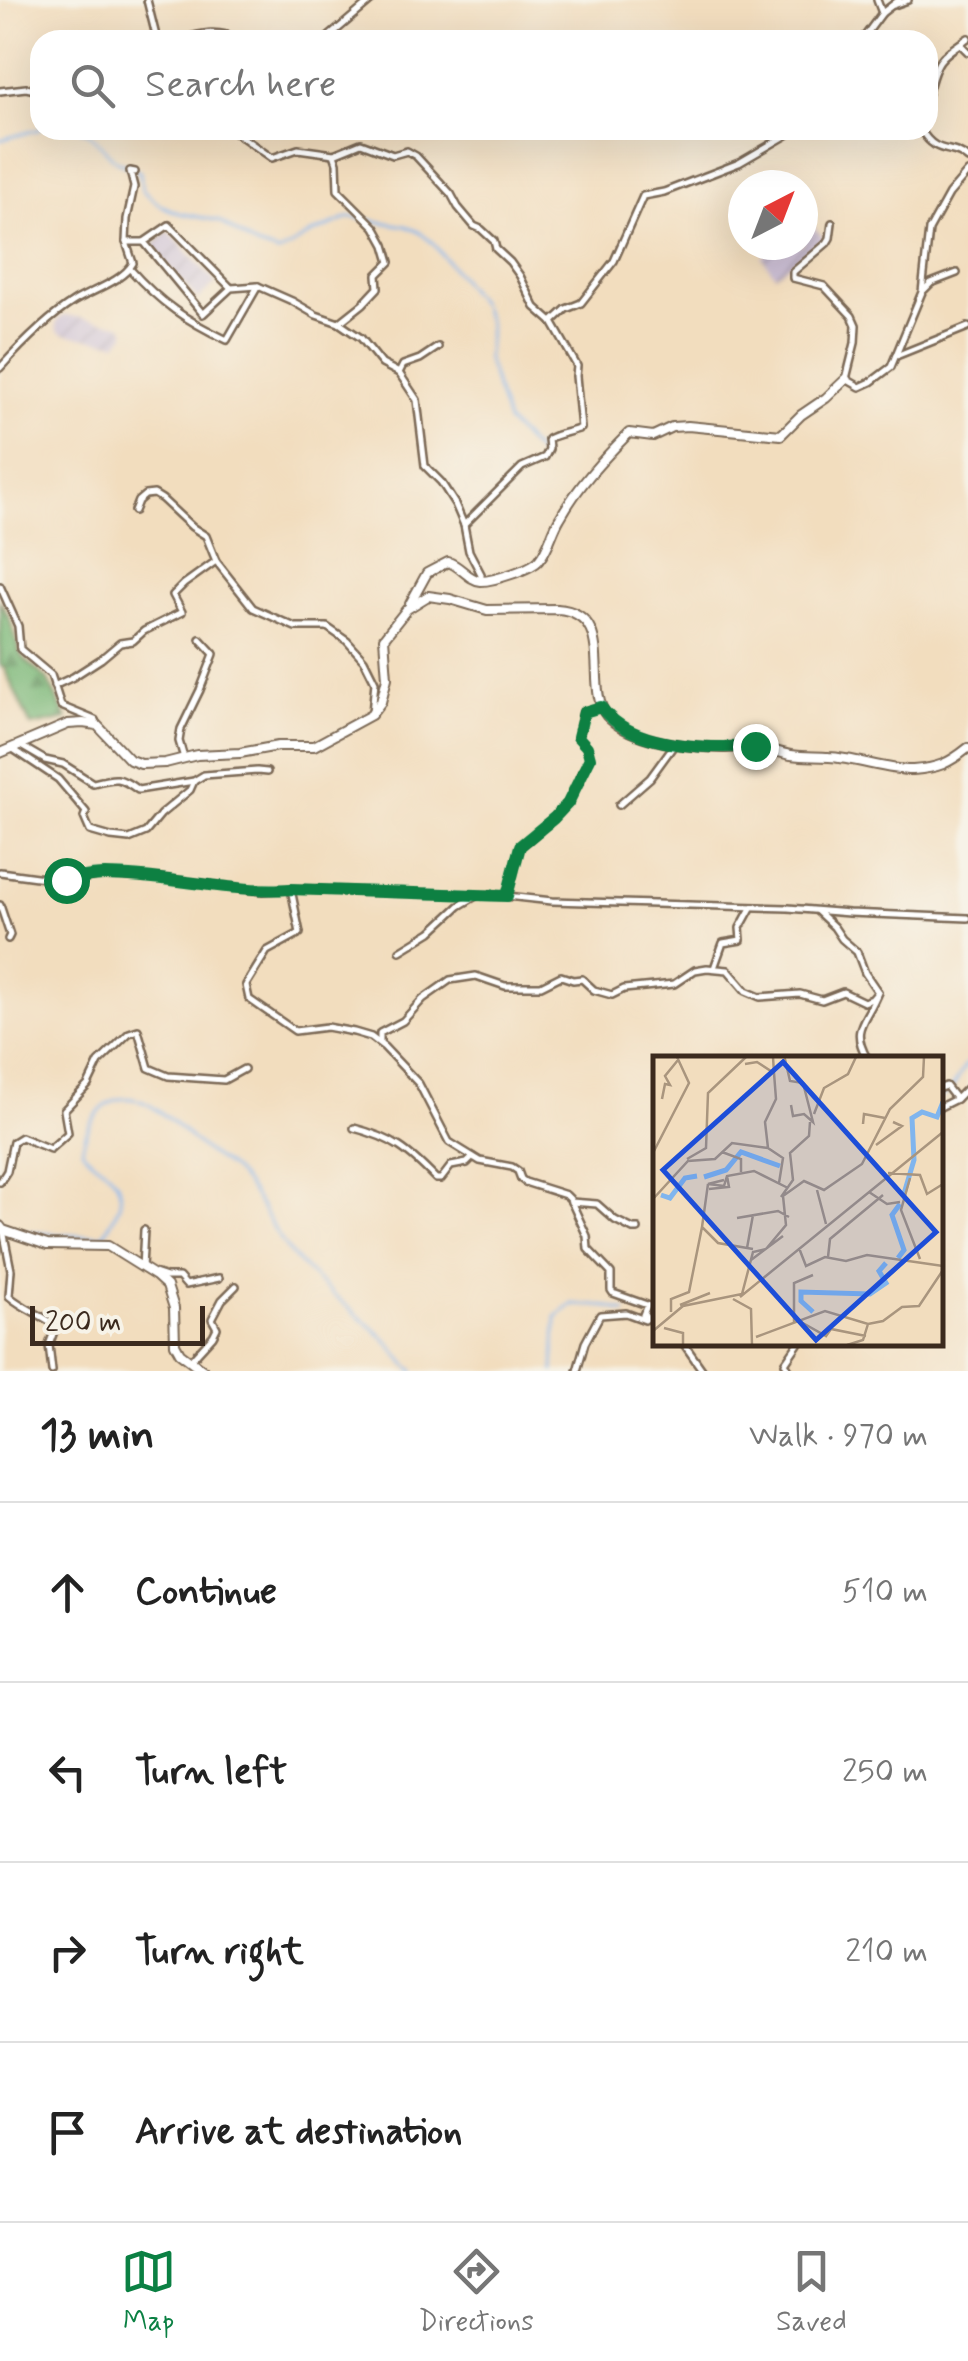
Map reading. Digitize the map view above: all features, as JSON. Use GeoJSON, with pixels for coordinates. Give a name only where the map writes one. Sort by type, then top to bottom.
{"type":"FeatureCollection","features":[{"type":"Feature","properties":{"kind":"main road"},"geometry":{"type":"LineString","coordinates":[[0,754],[68,724],[97,725],[130,760],[141,764],[165,764],[278,746],[314,746],[371,715],[381,702],[385,687],[384,638],[407,609],[427,573],[448,562],[481,581],[537,564],[559,519],[594,468],[629,433],[653,436],[688,426],[782,435],[800,415],[846,379]]}},
{"type":"Feature","properties":{"kind":"main road"},"geometry":{"type":"LineString","coordinates":[[407,609],[428,596],[487,610],[569,610],[580,615],[592,635],[601,707],[617,724],[633,733],[702,747],[755,746],[792,755],[848,759],[906,770],[938,767],[968,748]]}},
{"type":"Feature","properties":{"kind":"main road"},"geometry":{"type":"LineString","coordinates":[[2,1228],[47,1245],[108,1246],[167,1286],[174,1308],[175,1344],[180,1353],[204,1371]]}},
{"type":"Feature","properties":{"kind":"street"},"geometry":{"type":"LineString","coordinates":[[147,0],[154,30]]}},
{"type":"Feature","properties":{"kind":"street"},"geometry":{"type":"LineString","coordinates":[[337,30],[372,0]]}},
{"type":"Feature","properties":{"kind":"street"},"geometry":{"type":"LineString","coordinates":[[877,0],[882,13]]}},
{"type":"Feature","properties":{"kind":"street"},"geometry":{"type":"LineString","coordinates":[[869,30],[899,0]]}},
{"type":"Feature","properties":{"kind":"street"},"geometry":{"type":"LineString","coordinates":[[891,6],[908,0]]}},
{"type":"Feature","properties":{"kind":"street"},"geometry":{"type":"LineString","coordinates":[[938,61],[968,38]]}},
{"type":"Feature","properties":{"kind":"street"},"geometry":{"type":"LineString","coordinates":[[960,44],[968,52]]}},
{"type":"Feature","properties":{"kind":"street"},"geometry":{"type":"LineString","coordinates":[[0,91],[30,89]]}},
{"type":"Feature","properties":{"kind":"street"},"geometry":{"type":"LineString","coordinates":[[246,140],[272,158],[298,149],[334,154],[361,143],[393,155],[406,151],[416,156],[474,226],[494,241],[496,249],[520,276],[535,307],[552,322],[577,366],[580,428],[548,440],[545,456],[522,467],[464,525]]}},
{"type":"Feature","properties":{"kind":"street"},"geometry":{"type":"LineString","coordinates":[[552,322],[566,309],[581,304],[614,261],[643,196],[664,192],[739,163],[778,140]]}},
{"type":"Feature","properties":{"kind":"street"},"geometry":{"type":"LineString","coordinates":[[927,140],[942,150],[962,153],[968,160]]}},
{"type":"Feature","properties":{"kind":"street"},"geometry":{"type":"LineString","coordinates":[[334,154],[338,190],[374,227],[390,262],[377,276],[378,288],[338,323]]}},
{"type":"Feature","properties":{"kind":"street"},"geometry":{"type":"LineString","coordinates":[[0,368],[72,303],[130,269],[133,262],[126,242],[127,219],[134,187],[130,172],[135,172]]}},
{"type":"Feature","properties":{"kind":"street"},"geometry":{"type":"LineString","coordinates":[[832,223],[828,243],[793,272],[793,278],[824,286],[852,316],[855,343],[846,379],[860,387],[891,367],[922,292],[929,230],[949,194],[968,172]]}},
{"type":"Feature","properties":{"kind":"street"},"geometry":{"type":"LineString","coordinates":[[126,242],[144,242],[169,225],[230,288]]}},
{"type":"Feature","properties":{"kind":"street"},"geometry":{"type":"LineString","coordinates":[[144,242],[203,314],[230,288],[258,286],[338,323],[362,338],[382,364],[400,373],[417,400],[425,466],[455,504],[481,581]]}},
{"type":"Feature","properties":{"kind":"street"},"geometry":{"type":"LineString","coordinates":[[130,269],[189,322],[227,340],[258,286]]}},
{"type":"Feature","properties":{"kind":"street"},"geometry":{"type":"LineString","coordinates":[[922,292],[931,283],[956,273]]}},
{"type":"Feature","properties":{"kind":"street"},"geometry":{"type":"LineString","coordinates":[[896,356],[968,327]]}},
{"type":"Feature","properties":{"kind":"street"},"geometry":{"type":"LineString","coordinates":[[400,373],[404,364],[438,347]]}},
{"type":"Feature","properties":{"kind":"street"},"geometry":{"type":"LineString","coordinates":[[134,511],[145,495],[158,496],[206,536],[216,561],[253,608],[295,627],[327,627],[347,641],[364,660],[375,682],[371,715]]}},
{"type":"Feature","properties":{"kind":"street"},"geometry":{"type":"LineString","coordinates":[[54,686],[101,659],[120,643],[134,641],[144,630],[182,612],[173,595],[216,561]]}},
{"type":"Feature","properties":{"kind":"street"},"geometry":{"type":"LineString","coordinates":[[0,586],[18,626],[20,649],[51,675],[62,706],[97,725]]}},
{"type":"Feature","properties":{"kind":"street"},"geometry":{"type":"LineString","coordinates":[[184,758],[179,741],[181,728],[214,654],[200,638]]}},
{"type":"Feature","properties":{"kind":"street"},"geometry":{"type":"LineString","coordinates":[[507,896],[520,846],[568,803],[590,758],[578,737],[584,712],[601,707]]}},
{"type":"Feature","properties":{"kind":"street"},"geometry":{"type":"LineString","coordinates":[[619,804],[650,778],[675,743]]}},
{"type":"Feature","properties":{"kind":"street"},"geometry":{"type":"LineString","coordinates":[[17,748],[58,778],[86,812],[90,831],[111,837],[129,838],[146,832],[160,814],[190,790],[194,781]]}},
{"type":"Feature","properties":{"kind":"street"},"geometry":{"type":"LineString","coordinates":[[17,748],[63,764],[94,783],[116,777],[138,790],[194,781],[204,774],[267,772]]}},
{"type":"Feature","properties":{"kind":"street"},"geometry":{"type":"LineString","coordinates":[[0,872],[66,880],[102,875],[157,878],[263,891],[507,896],[968,918]]}},
{"type":"Feature","properties":{"kind":"street"},"geometry":{"type":"LineString","coordinates":[[290,889],[300,933],[267,951],[246,985],[250,999],[294,1031],[340,1029],[384,1046]]}},
{"type":"Feature","properties":{"kind":"street"},"geometry":{"type":"LineString","coordinates":[[400,951],[478,895]]}},
{"type":"Feature","properties":{"kind":"street"},"geometry":{"type":"LineString","coordinates":[[0,906],[8,939]]}},
{"type":"Feature","properties":{"kind":"street"},"geometry":{"type":"LineString","coordinates":[[714,968],[723,943],[741,940],[740,928],[751,908]]}},
{"type":"Feature","properties":{"kind":"street"},"geometry":{"type":"LineString","coordinates":[[817,910],[856,952],[878,992]]}},
{"type":"Feature","properties":{"kind":"street"},"geometry":{"type":"LineString","coordinates":[[653,1321],[643,1315],[646,1305],[611,1290],[610,1273],[588,1249],[587,1236],[566,1196],[526,1182],[512,1167],[480,1161],[449,1142],[418,1084],[379,1040],[380,1033],[403,1021],[431,992],[459,977],[485,978],[505,986],[540,986],[561,976],[582,979],[594,990],[612,995],[624,989],[674,984],[695,970],[714,968],[728,970],[746,990],[760,998],[800,994],[822,1000],[843,992],[864,1002],[872,1000],[878,992]]}},
{"type":"Feature","properties":{"kind":"street"},"geometry":{"type":"LineString","coordinates":[[866,1056],[857,1036],[878,992]]}},
{"type":"Feature","properties":{"kind":"street"},"geometry":{"type":"LineString","coordinates":[[0,1182],[7,1172],[13,1142],[21,1137],[50,1149],[68,1132],[64,1110],[88,1085],[98,1062],[129,1033],[138,1030],[150,1068],[168,1076],[224,1080],[244,1070]]}},
{"type":"Feature","properties":{"kind":"street"},"geometry":{"type":"LineString","coordinates":[[943,1087],[956,1098]]}},
{"type":"Feature","properties":{"kind":"street"},"geometry":{"type":"LineString","coordinates":[[943,1105],[968,1087]]}},
{"type":"Feature","properties":{"kind":"street"},"geometry":{"type":"LineString","coordinates":[[354,1128],[396,1144],[418,1159],[436,1179],[441,1179],[451,1166],[467,1163],[473,1157]]}},
{"type":"Feature","properties":{"kind":"street"},"geometry":{"type":"LineString","coordinates":[[571,1202],[596,1204],[615,1220],[638,1229]]}},
{"type":"Feature","properties":{"kind":"street"},"geometry":{"type":"LineString","coordinates":[[2,1228],[11,1270],[10,1296],[22,1308],[44,1316],[56,1326],[49,1345],[52,1371]]}},
{"type":"Feature","properties":{"kind":"street"},"geometry":{"type":"LineString","coordinates":[[144,1230],[141,1268],[180,1278],[186,1285],[219,1278]]}},
{"type":"Feature","properties":{"kind":"street"},"geometry":{"type":"LineString","coordinates":[[191,1360],[214,1336],[217,1328],[212,1319],[222,1300],[236,1286]]}},
{"type":"Feature","properties":{"kind":"street"},"geometry":{"type":"LineString","coordinates":[[577,1371],[585,1343],[600,1315],[626,1313],[653,1322]]}},
{"type":"Feature","properties":{"kind":"street"},"geometry":{"type":"LineString","coordinates":[[685,1346],[703,1371]]}},
{"type":"Feature","properties":{"kind":"street"},"geometry":{"type":"LineString","coordinates":[[790,1371],[785,1363],[797,1346]]}},
{"type":"Feature","properties":{"kind":"shaded area"},"geometry":{"type":"Polygon","coordinates":[[[168,231],[216,283],[198,299],[151,247],[168,231]]]}},
{"type":"Feature","properties":{"kind":"shaded area"},"geometry":{"type":"Polygon","coordinates":[[[764,260],[795,260],[775,275],[764,260]]]}},
{"type":"Feature","properties":{"kind":"shaded area"},"geometry":{"type":"Polygon","coordinates":[[[65,315],[120,324],[125,334],[117,343],[62,334],[56,324],[65,315]]]}},
{"type":"Feature","properties":{"kind":"green space"},"geometry":{"type":"Polygon","coordinates":[[[0,601],[21,656],[47,679],[67,719],[31,726],[0,666],[0,601]]]}},
{"type":"Feature","properties":{"kind":"waterway"},"geometry":{"type":"LineString","coordinates":[[0,140],[30,132]]}},
{"type":"Feature","properties":{"kind":"waterway"},"geometry":{"type":"LineString","coordinates":[[96,140],[116,161],[140,172],[142,190],[160,205],[219,221],[256,246],[279,253],[351,217],[406,226],[419,232],[433,243],[481,305],[489,324],[487,359],[507,422],[541,456]]}},
{"type":"Feature","properties":{"kind":"waterway"},"geometry":{"type":"LineString","coordinates":[[943,1096],[968,1062]]}},
{"type":"Feature","properties":{"kind":"waterway"},"geometry":{"type":"LineString","coordinates":[[16,1231],[103,1235],[120,1203],[119,1186],[82,1150],[85,1137],[93,1119],[107,1105],[119,1099],[145,1103],[234,1171],[291,1254],[383,1337],[414,1371]]}},
{"type":"Feature","properties":{"kind":"waterway"},"geometry":{"type":"LineString","coordinates":[[554,1371],[556,1317],[573,1304],[626,1312]]}},
{"type":"Feature","properties":{"kind":"route"},"geometry":{"type":"LineString","coordinates":[[66,880],[102,875],[263,891],[507,896],[520,846],[568,803],[590,758],[578,737],[584,712],[601,707],[607,716],[633,733],[675,743],[755,746]]}}]}
